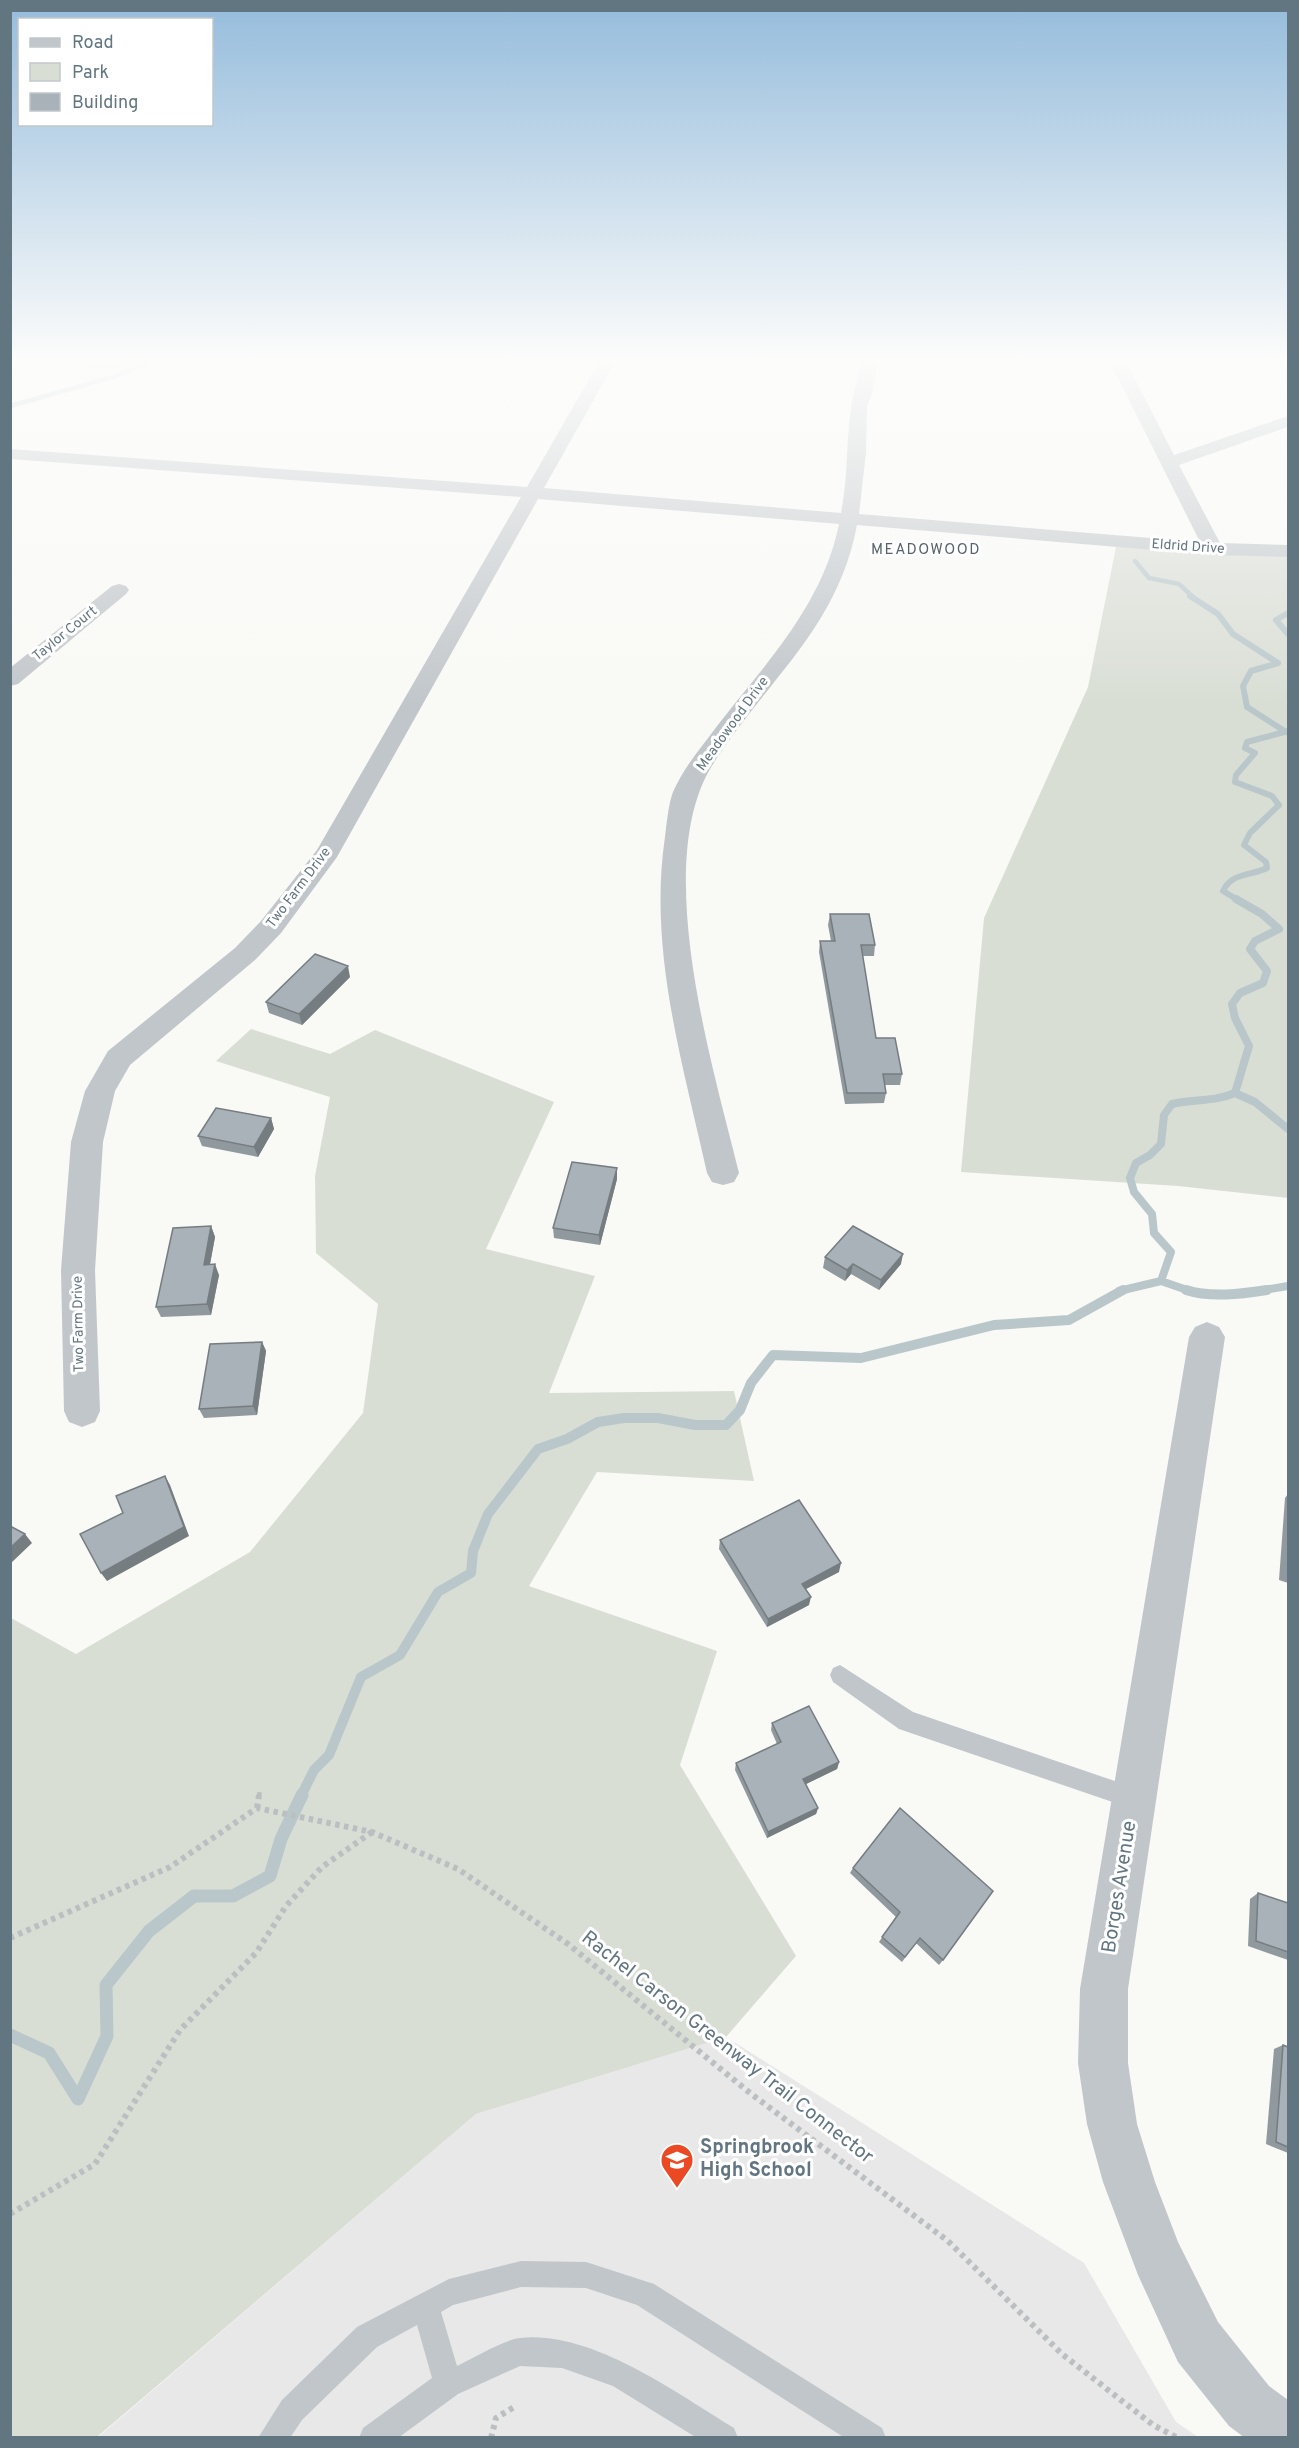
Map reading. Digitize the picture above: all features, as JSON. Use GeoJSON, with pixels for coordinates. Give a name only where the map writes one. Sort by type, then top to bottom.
{"type":"FeatureCollection","features":[{"type":"Feature","properties":{"kind":"street","name":"Eldrid Drive"},"geometry":{"type":"LineString","coordinates":[[316,476],[1213,549],[1288,551]]}},
{"type":"Feature","properties":{"kind":"street","name":"Two Farm Drive"},"geometry":{"type":"LineString","coordinates":[[82,1411],[78,1270],[87,1142],[100,1091],[119,1058],[245,954],[271,927],[328,852],[541,476]]}},
{"type":"Feature","properties":{"kind":"street","name":"Meadowood Drive"},"geometry":{"type":"LineString","coordinates":[[723,1173],[684,996],[673,901],[676,841],[687,790],[702,764],[793,644],[824,596],[839,559],[849,519],[853,476]]}},
{"type":"Feature","properties":{"kind":"street"},"geometry":{"type":"LineString","coordinates":[[1174,476],[1213,549]]}},
{"type":"Feature","properties":{"kind":"street","name":"Taylor Court"},"geometry":{"type":"LineString","coordinates":[[10,679],[119,590]]}},
{"type":"Feature","properties":{"kind":"street","name":"Borges Avenue"},"geometry":{"type":"LineString","coordinates":[[1207,1337],[1104,1989],[1103,2063],[1112,2124],[1129,2182],[1156,2256],[1198,2342],[1262,2426]]}},
{"type":"Feature","properties":{"kind":"lane"},"geometry":{"type":"LineString","coordinates":[[840,1675],[907,1721],[1134,1798]]}},
{"type":"Feature","properties":{"kind":"lane"},"geometry":{"type":"LineString","coordinates":[[272,2438],[292,2410],[367,2337],[449,2293],[521,2274],[586,2276],[644,2294],[872,2438]]}},
{"type":"Feature","properties":{"kind":"lane"},"geometry":{"type":"LineString","coordinates":[[425,2305],[448,2384]]}},
{"type":"Feature","properties":{"kind":"lane"},"geometry":{"type":"LineString","coordinates":[[373,2438],[448,2384],[519,2352],[562,2354],[621,2375],[724,2438]]}},
{"type":"Feature","properties":{"kind":"path"},"geometry":{"type":"LineString","coordinates":[[10,1938],[170,1867],[257,1808],[260,1790]]}},
{"type":"Feature","properties":{"kind":"path","name":"Rachel Carson Greenway Trail Connector"},"geometry":{"type":"LineString","coordinates":[[257,1808],[372,1832],[458,1869],[568,1944],[750,2093],[948,2241],[1062,2354],[1153,2425],[1178,2438]]}},
{"type":"Feature","properties":{"kind":"path"},"geometry":{"type":"LineString","coordinates":[[10,2214],[95,2164],[180,2031],[256,1953],[286,1906],[321,1867],[372,1832]]}},
{"type":"Feature","properties":{"kind":"path"},"geometry":{"type":"LineString","coordinates":[[491,2438],[496,2418],[514,2407]]}},
{"type":"Feature","properties":{"kind":"shaded area","name":"Springbrook High School"},"geometry":{"type":"Polygon","coordinates":[[[726,2037],[1084,2263],[1176,2422],[1198,2437],[97,2438],[476,2114],[726,2037]]]}},
{"type":"Feature","properties":{"kind":"green space"},"geometry":{"type":"Polygon","coordinates":[[[1117,542],[1213,549],[1288,551],[1288,1198],[1178,1186],[961,1172],[984,918],[1088,687],[1117,542]]]}},
{"type":"Feature","properties":{"kind":"green space"},"geometry":{"type":"Polygon","coordinates":[[[251,1029],[330,1054],[375,1030],[554,1102],[486,1249],[595,1276],[549,1393],[734,1391],[754,1481],[597,1472],[529,1586],[717,1651],[680,1765],[796,1956],[726,2037],[476,2114],[97,2437],[11,2437],[11,1618],[76,1654],[250,1552],[363,1413],[378,1304],[316,1253],[315,1176],[330,1097],[216,1061],[251,1029]]]}},
{"type":"Feature","properties":{"kind":"building"},"geometry":{"type":"Polygon","coordinates":[[[830,914],[869,914],[875,945],[861,945],[876,1038],[895,1038],[902,1074],[883,1074],[886,1093],[847,1093],[820,941],[835,941],[830,914]]]}},
{"type":"Feature","properties":{"kind":"building"},"geometry":{"type":"Polygon","coordinates":[[[315,954],[348,966],[299,1014],[266,1002],[315,954]]]}},
{"type":"Feature","properties":{"kind":"building"},"geometry":{"type":"Polygon","coordinates":[[[216,1108],[271,1118],[254,1147],[198,1136],[216,1108]]]}},
{"type":"Feature","properties":{"kind":"building"},"geometry":{"type":"Polygon","coordinates":[[[572,1162],[617,1168],[599,1235],[553,1228],[572,1162]]]}},
{"type":"Feature","properties":{"kind":"building"},"geometry":{"type":"Polygon","coordinates":[[[211,1226],[204,1265],[215,1264],[207,1304],[156,1307],[173,1228],[211,1226]]]}},
{"type":"Feature","properties":{"kind":"building"},"geometry":{"type":"Polygon","coordinates":[[[853,1226],[903,1254],[881,1280],[853,1264],[847,1270],[825,1257],[853,1226]]]}},
{"type":"Feature","properties":{"kind":"building"},"geometry":{"type":"Polygon","coordinates":[[[262,1342],[253,1406],[199,1409],[210,1344],[262,1342]]]}},
{"type":"Feature","properties":{"kind":"building"},"geometry":{"type":"Polygon","coordinates":[[[165,1476],[184,1527],[101,1573],[80,1534],[123,1513],[116,1496],[165,1476]]]}},
{"type":"Feature","properties":{"kind":"building"},"geometry":{"type":"Polygon","coordinates":[[[799,1500],[841,1563],[802,1584],[811,1597],[768,1619],[720,1540],[799,1500]]]}},
{"type":"Feature","properties":{"kind":"building"},"geometry":{"type":"Polygon","coordinates":[[[10,1526],[25,1534],[10,1548],[10,1526]]]}},
{"type":"Feature","properties":{"kind":"building"},"geometry":{"type":"Polygon","coordinates":[[[809,1706],[839,1762],[803,1779],[818,1808],[768,1832],[736,1763],[781,1742],[772,1723],[809,1706]]]}},
{"type":"Feature","properties":{"kind":"building"},"geometry":{"type":"Polygon","coordinates":[[[900,1808],[993,1891],[943,1960],[920,1938],[905,1957],[882,1937],[900,1912],[853,1868],[900,1808]]]}},
{"type":"Feature","properties":{"kind":"building"},"geometry":{"type":"Polygon","coordinates":[[[1258,1893],[1288,1903],[1288,1952],[1256,1941],[1258,1893]]]}},
{"type":"Feature","properties":{"kind":"building"},"geometry":{"type":"Polygon","coordinates":[[[1283,2045],[1288,2047],[1288,2147],[1276,2142],[1283,2045]]]}},
{"type":"Feature","properties":{"kind":"waterway"},"geometry":{"type":"LineString","coordinates":[[1135,561],[1149,578],[1179,584],[1193,597]]}},
{"type":"Feature","properties":{"kind":"waterway"},"geometry":{"type":"LineString","coordinates":[[1190,596],[1218,614],[1233,634],[1278,663],[1251,671],[1243,686],[1247,707],[1285,732]]}},
{"type":"Feature","properties":{"kind":"waterway"},"geometry":{"type":"LineString","coordinates":[[1288,613],[1276,620],[1288,634]]}},
{"type":"Feature","properties":{"kind":"waterway"},"geometry":{"type":"LineString","coordinates":[[1238,900],[1223,891],[1237,877],[1267,868],[1266,862],[1244,845],[1250,833],[1279,805],[1272,796],[1235,782],[1236,775],[1255,753],[1245,748],[1247,742],[1285,732]]}},
{"type":"Feature","properties":{"kind":"waterway"},"geometry":{"type":"LineString","coordinates":[[1235,1093],[1249,1046],[1235,1018],[1232,1004],[1240,993],[1263,983],[1267,971],[1250,949],[1255,941],[1279,929],[1262,914],[1236,899]]}},
{"type":"Feature","properties":{"kind":"waterway"},"geometry":{"type":"LineString","coordinates":[[1161,1281],[1171,1252],[1154,1233],[1152,1214],[1134,1192],[1130,1178],[1136,1163],[1150,1155],[1161,1144],[1164,1115],[1172,1104],[1219,1098],[1235,1093]]}},
{"type":"Feature","properties":{"kind":"waterway"},"geometry":{"type":"LineString","coordinates":[[1235,1093],[1255,1102],[1288,1129]]}},
{"type":"Feature","properties":{"kind":"waterway"},"geometry":{"type":"LineString","coordinates":[[1123,1290],[1161,1281]]}},
{"type":"Feature","properties":{"kind":"waterway"},"geometry":{"type":"LineString","coordinates":[[1161,1281],[1189,1291]]}},
{"type":"Feature","properties":{"kind":"waterway"},"geometry":{"type":"LineString","coordinates":[[1258,1291],[1288,1286]]}},
{"type":"Feature","properties":{"kind":"waterway"},"geometry":{"type":"LineString","coordinates":[[301,1796],[314,1770],[329,1755],[361,1677],[400,1655],[438,1592],[471,1573],[473,1551],[488,1514],[538,1449],[567,1439],[598,1422],[624,1418],[658,1418],[695,1425],[726,1425],[740,1410],[751,1383],[773,1355],[861,1358],[994,1325],[1069,1320],[1123,1290]]}},
{"type":"Feature","properties":{"kind":"waterway"},"geometry":{"type":"LineString","coordinates":[[1189,1291],[1216,1295],[1267,1290]]}},
{"type":"Feature","properties":{"kind":"waterway"},"geometry":{"type":"LineString","coordinates":[[10,2035],[49,2053],[78,2099],[107,2036],[106,1985],[149,1931],[194,1896],[233,1896],[270,1876],[281,1839],[302,1795]]}},
{"type":"Feature","properties":{"kind":"place","name":"Springbrook High School"},"geometry":{"type":"Point","coordinates":[677,2189]}},
{"type":"Feature","properties":{"kind":"district","name":"MEADOWOOD"},"geometry":{"type":"Point","coordinates":[926,550]}}]}
